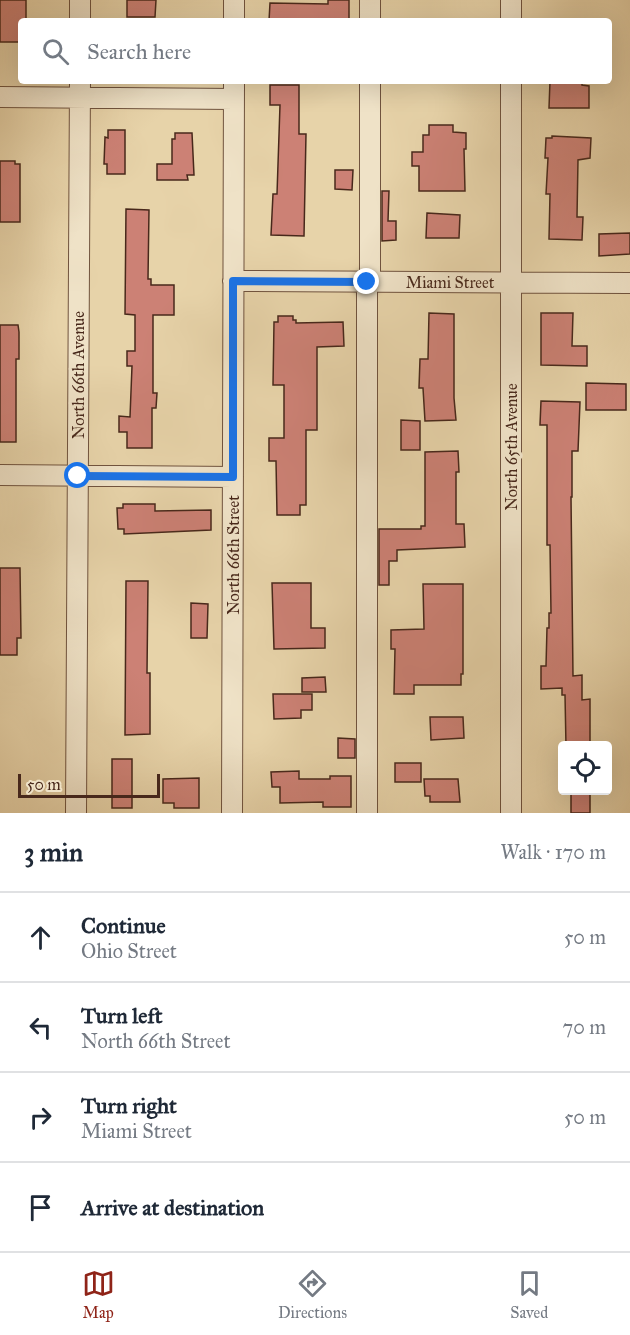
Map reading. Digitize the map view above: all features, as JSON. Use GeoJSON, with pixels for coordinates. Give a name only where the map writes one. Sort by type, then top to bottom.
{"type":"FeatureCollection","features":[{"type":"Feature","properties":{"kind":"street"},"geometry":{"type":"LineString","coordinates":[[80,0],[80,18]]}},
{"type":"Feature","properties":{"kind":"street"},"geometry":{"type":"LineString","coordinates":[[234,0],[234,18]]}},
{"type":"Feature","properties":{"kind":"street"},"geometry":{"type":"LineString","coordinates":[[370,0],[370,18]]}},
{"type":"Feature","properties":{"kind":"street"},"geometry":{"type":"LineString","coordinates":[[511,0],[511,18]]}},
{"type":"Feature","properties":{"kind":"street"},"geometry":{"type":"LineString","coordinates":[[367,813],[370,84]]}},
{"type":"Feature","properties":{"kind":"street","name":"North 65th Avenue"},"geometry":{"type":"LineString","coordinates":[[511,84],[511,813]]}},
{"type":"Feature","properties":{"kind":"street"},"geometry":{"type":"LineString","coordinates":[[0,97],[80,89],[234,90]]}},
{"type":"Feature","properties":{"kind":"street","name":"North 66th Avenue"},"geometry":{"type":"LineString","coordinates":[[76,813],[80,89]]}},
{"type":"Feature","properties":{"kind":"street","name":"North 66th Street"},"geometry":{"type":"LineString","coordinates":[[232,813],[234,90]]}},
{"type":"Feature","properties":{"kind":"street","name":"Miami Street"},"geometry":{"type":"LineString","coordinates":[[233,281],[630,283]]}},
{"type":"Feature","properties":{"kind":"street"},"geometry":{"type":"LineString","coordinates":[[0,475],[233,477]]}},
{"type":"Feature","properties":{"kind":"building"},"geometry":{"type":"Polygon","coordinates":[[[0,0],[26,0],[26,18],[18,18],[18,42],[0,42],[0,0]]]}},
{"type":"Feature","properties":{"kind":"building"},"geometry":{"type":"Polygon","coordinates":[[[127,0],[156,0],[155,17],[127,17],[127,0]]]}},
{"type":"Feature","properties":{"kind":"building"},"geometry":{"type":"Polygon","coordinates":[[[328,0],[349,0],[349,18],[269,18],[270,3],[328,4],[328,0]]]}},
{"type":"Feature","properties":{"kind":"building"},"geometry":{"type":"Polygon","coordinates":[[[550,84],[589,86],[589,108],[549,108],[550,84]]]}},
{"type":"Feature","properties":{"kind":"building"},"geometry":{"type":"Polygon","coordinates":[[[270,85],[299,85],[299,134],[306,134],[304,236],[271,235],[273,194],[277,194],[280,105],[270,105],[270,85]]]}},
{"type":"Feature","properties":{"kind":"building"},"geometry":{"type":"Polygon","coordinates":[[[429,125],[453,125],[453,132],[466,133],[465,191],[419,191],[419,166],[412,166],[412,152],[423,152],[423,135],[429,135],[429,125]]]}},
{"type":"Feature","properties":{"kind":"building"},"geometry":{"type":"Polygon","coordinates":[[[108,130],[125,130],[125,174],[107,174],[107,164],[104,164],[105,137],[108,138],[108,130]]]}},
{"type":"Feature","properties":{"kind":"building"},"geometry":{"type":"Polygon","coordinates":[[[175,133],[192,133],[194,175],[187,175],[188,180],[157,180],[157,164],[172,164],[172,139],[175,139],[175,133]]]}},
{"type":"Feature","properties":{"kind":"building"},"geometry":{"type":"Polygon","coordinates":[[[552,136],[591,138],[590,158],[578,160],[577,217],[583,217],[582,240],[549,239],[550,194],[546,194],[548,158],[545,158],[546,138],[552,138],[552,136]]]}},
{"type":"Feature","properties":{"kind":"building"},"geometry":{"type":"Polygon","coordinates":[[[0,161],[15,161],[15,164],[20,164],[20,222],[0,222],[0,161]]]}},
{"type":"Feature","properties":{"kind":"building"},"geometry":{"type":"Polygon","coordinates":[[[335,170],[353,170],[352,190],[335,189],[335,170]]]}},
{"type":"Feature","properties":{"kind":"building"},"geometry":{"type":"Polygon","coordinates":[[[382,191],[389,191],[388,221],[396,221],[396,240],[382,241],[382,191]]]}},
{"type":"Feature","properties":{"kind":"building"},"geometry":{"type":"Polygon","coordinates":[[[126,209],[149,210],[148,279],[151,279],[151,285],[174,285],[174,315],[153,315],[153,393],[157,393],[156,408],[152,408],[152,448],[127,448],[127,432],[119,432],[119,416],[130,417],[132,366],[127,366],[127,351],[135,351],[135,315],[125,314],[126,209]]]}},
{"type":"Feature","properties":{"kind":"building"},"geometry":{"type":"Polygon","coordinates":[[[427,213],[460,215],[459,238],[426,238],[427,213]]]}},
{"type":"Feature","properties":{"kind":"building"},"geometry":{"type":"Polygon","coordinates":[[[630,233],[630,254],[599,256],[599,234],[630,233]]]}},
{"type":"Feature","properties":{"kind":"building"},"geometry":{"type":"Polygon","coordinates":[[[429,313],[454,314],[456,420],[425,421],[423,388],[419,388],[420,359],[428,359],[429,313]]]}},
{"type":"Feature","properties":{"kind":"building"},"geometry":{"type":"Polygon","coordinates":[[[541,313],[573,313],[572,346],[587,346],[587,366],[541,365],[541,313]]]}},
{"type":"Feature","properties":{"kind":"building"},"geometry":{"type":"Polygon","coordinates":[[[278,316],[293,316],[296,323],[343,322],[344,346],[317,347],[317,430],[306,430],[306,505],[300,505],[300,515],[277,515],[276,461],[269,461],[269,438],[284,438],[284,385],[273,385],[274,322],[278,322],[278,316]]]}},
{"type":"Feature","properties":{"kind":"building"},"geometry":{"type":"Polygon","coordinates":[[[0,325],[18,325],[19,332],[19,359],[16,359],[16,442],[0,442],[0,325]]]}},
{"type":"Feature","properties":{"kind":"building"},"geometry":{"type":"Polygon","coordinates":[[[586,383],[626,384],[626,410],[586,410],[586,383]]]}},
{"type":"Feature","properties":{"kind":"building"},"geometry":{"type":"Polygon","coordinates":[[[541,401],[580,402],[578,451],[572,451],[573,676],[582,675],[582,700],[590,699],[590,741],[566,741],[565,695],[562,695],[562,688],[541,689],[541,666],[546,666],[547,628],[549,628],[549,613],[551,613],[550,545],[547,545],[547,425],[540,425],[541,401]]]}},
{"type":"Feature","properties":{"kind":"building"},"geometry":{"type":"Polygon","coordinates":[[[401,420],[420,421],[420,450],[401,450],[401,420]]]}},
{"type":"Feature","properties":{"kind":"building"},"geometry":{"type":"Polygon","coordinates":[[[458,451],[456,524],[464,524],[465,547],[397,550],[397,561],[389,561],[389,585],[379,585],[379,529],[421,529],[421,526],[425,526],[425,452],[458,451]]]}},
{"type":"Feature","properties":{"kind":"building"},"geometry":{"type":"Polygon","coordinates":[[[123,504],[155,504],[155,511],[211,510],[211,530],[124,534],[124,529],[118,529],[117,508],[123,508],[123,504]]]}},
{"type":"Feature","properties":{"kind":"building"},"geometry":{"type":"Polygon","coordinates":[[[0,568],[20,568],[21,638],[17,638],[17,655],[0,655],[0,568]]]}},
{"type":"Feature","properties":{"kind":"building"},"geometry":{"type":"Polygon","coordinates":[[[126,581],[148,581],[147,673],[150,673],[150,734],[125,735],[126,581]]]}},
{"type":"Feature","properties":{"kind":"building"},"geometry":{"type":"Polygon","coordinates":[[[272,583],[311,583],[311,628],[325,628],[325,648],[274,649],[272,583]]]}},
{"type":"Feature","properties":{"kind":"building"},"geometry":{"type":"Polygon","coordinates":[[[423,584],[463,584],[461,685],[414,685],[414,694],[394,694],[395,649],[391,649],[391,630],[424,629],[423,584]]]}},
{"type":"Feature","properties":{"kind":"building"},"geometry":{"type":"Polygon","coordinates":[[[191,603],[208,604],[207,638],[191,638],[191,603]]]}},
{"type":"Feature","properties":{"kind":"building"},"geometry":{"type":"Polygon","coordinates":[[[325,677],[326,692],[302,692],[302,678],[325,677]]]}},
{"type":"Feature","properties":{"kind":"building"},"geometry":{"type":"Polygon","coordinates":[[[273,694],[312,694],[312,710],[301,710],[301,718],[274,719],[273,694]]]}},
{"type":"Feature","properties":{"kind":"building"},"geometry":{"type":"Polygon","coordinates":[[[430,717],[463,717],[464,738],[431,740],[430,717]]]}},
{"type":"Feature","properties":{"kind":"building"},"geometry":{"type":"Polygon","coordinates":[[[338,738],[355,739],[355,758],[338,758],[338,738]]]}},
{"type":"Feature","properties":{"kind":"building"},"geometry":{"type":"Polygon","coordinates":[[[112,759],[132,759],[132,808],[112,808],[112,759]]]}},
{"type":"Feature","properties":{"kind":"building"},"geometry":{"type":"Polygon","coordinates":[[[395,763],[421,763],[421,782],[395,782],[395,763]]]}},
{"type":"Feature","properties":{"kind":"building"},"geometry":{"type":"Polygon","coordinates":[[[299,771],[299,779],[351,776],[351,807],[323,807],[323,802],[280,803],[280,787],[272,787],[271,772],[299,771]]]}},
{"type":"Feature","properties":{"kind":"building"},"geometry":{"type":"Polygon","coordinates":[[[199,778],[199,808],[174,808],[174,803],[163,803],[163,779],[199,778]]]}},
{"type":"Feature","properties":{"kind":"building"},"geometry":{"type":"Polygon","coordinates":[[[424,779],[458,779],[460,802],[430,802],[430,796],[425,796],[424,779]]]}},
{"type":"Feature","properties":{"kind":"building"},"geometry":{"type":"Polygon","coordinates":[[[571,795],[590,795],[590,813],[571,813],[571,795]]]}},
{"type":"Feature","properties":{"kind":"route"},"geometry":{"type":"LineString","coordinates":[[78,476],[233,477],[233,281],[367,282]]}}]}
